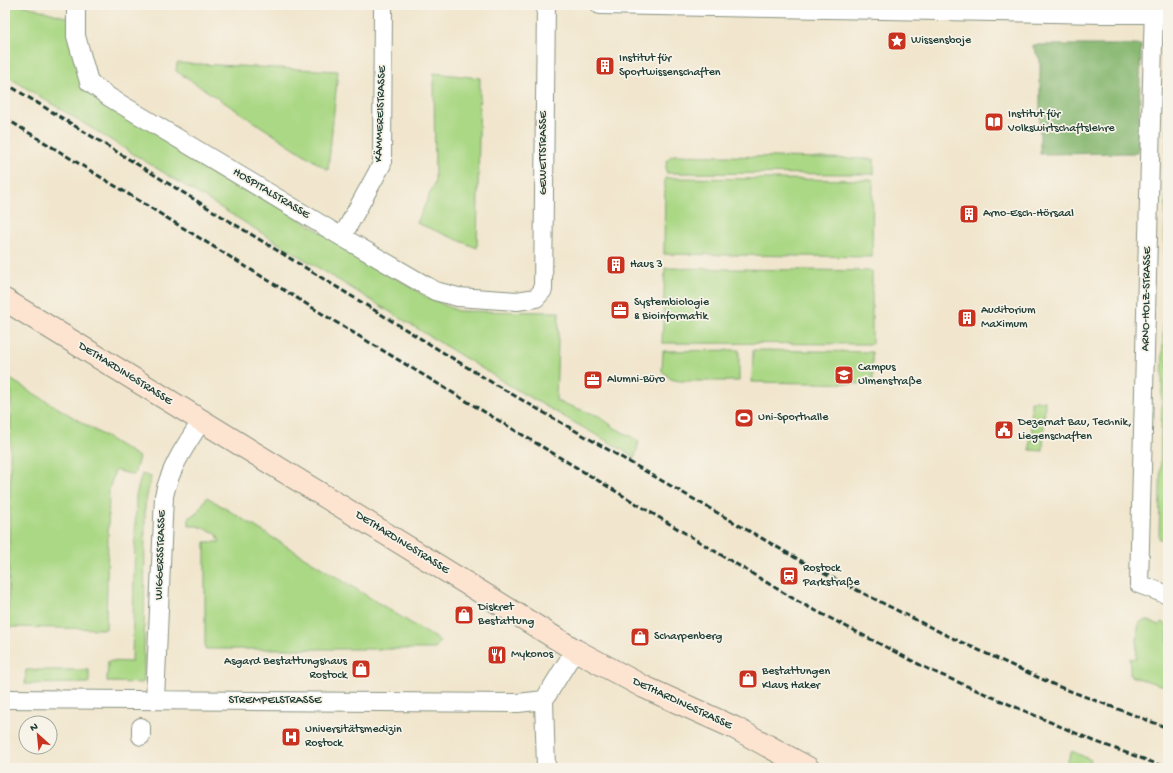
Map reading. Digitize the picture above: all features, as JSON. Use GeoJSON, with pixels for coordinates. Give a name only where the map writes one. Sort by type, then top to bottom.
{"type":"FeatureCollection","features":[{"type":"Feature","properties":{"kind":"street","name":"HOSPITALSTRASSE"},"geometry":{"type":"LineString","coordinates":[[76,5],[76,36],[89,82],[110,97],[342,237],[435,291],[465,298],[517,301],[536,298]]}},
{"type":"Feature","properties":{"kind":"street","name":"KÄMMEREISTRASSE"},"geometry":{"type":"LineString","coordinates":[[342,237],[382,164],[383,5]]}},
{"type":"Feature","properties":{"kind":"street","name":"GEWETTSTRASSE"},"geometry":{"type":"LineString","coordinates":[[536,298],[543,290],[546,5]]}},
{"type":"Feature","properties":{"kind":"street"},"geometry":{"type":"LineString","coordinates":[[600,5],[1159,11]]}},
{"type":"Feature","properties":{"kind":"street","name":"ARNO-HOLZ-STRASSE"},"geometry":{"type":"LineString","coordinates":[[1159,11],[1139,584],[1168,595]]}},
{"type":"Feature","properties":{"kind":"street","name":"DETHARDINGSTRASSE"},"geometry":{"type":"LineString","coordinates":[[5,300],[574,650],[644,687],[735,728],[808,768]]}},
{"type":"Feature","properties":{"kind":"street","name":"WIGGERSSTRASSE"},"geometry":{"type":"LineString","coordinates":[[155,700],[164,496],[167,478],[174,464],[202,420]]}},
{"type":"Feature","properties":{"kind":"street"},"geometry":{"type":"LineString","coordinates":[[546,768],[544,700],[574,650]]}},
{"type":"Feature","properties":{"kind":"street","name":"STREMPELSTRASSE"},"geometry":{"type":"LineString","coordinates":[[5,699],[505,702],[544,700]]}},
{"type":"Feature","properties":{"kind":"green space"},"geometry":{"type":"Polygon","coordinates":[[[5,5],[23,5],[72,19],[106,100],[427,297],[458,311],[559,312],[556,401],[599,416],[615,428],[639,441],[635,457],[517,390],[5,75],[5,5]]]}},
{"type":"Feature","properties":{"kind":"green space"},"geometry":{"type":"Polygon","coordinates":[[[1032,45],[1141,45],[1138,153],[1040,154],[1040,60],[1032,45]]]}},
{"type":"Feature","properties":{"kind":"green space"},"geometry":{"type":"Polygon","coordinates":[[[177,63],[338,71],[328,170],[176,71],[177,63]]]}},
{"type":"Feature","properties":{"kind":"green space"},"geometry":{"type":"Polygon","coordinates":[[[434,73],[480,78],[477,248],[417,223],[435,182],[434,73]]]}},
{"type":"Feature","properties":{"kind":"green space"},"geometry":{"type":"Polygon","coordinates":[[[1168,89],[1168,507],[1167,540],[1159,539],[1168,89]]]}},
{"type":"Feature","properties":{"kind":"green space"},"geometry":{"type":"Polygon","coordinates":[[[674,155],[874,159],[874,174],[666,173],[666,165],[668,160],[674,155]]]}},
{"type":"Feature","properties":{"kind":"green space"},"geometry":{"type":"Polygon","coordinates":[[[665,178],[873,180],[872,257],[664,254],[665,178]]]}},
{"type":"Feature","properties":{"kind":"green space"},"geometry":{"type":"Polygon","coordinates":[[[665,268],[872,271],[872,344],[662,343],[665,268]]]}},
{"type":"Feature","properties":{"kind":"green space"},"geometry":{"type":"Polygon","coordinates":[[[739,350],[739,381],[679,381],[671,379],[662,371],[663,351],[739,350]]]}},
{"type":"Feature","properties":{"kind":"green space"},"geometry":{"type":"Polygon","coordinates":[[[753,350],[872,352],[873,384],[752,382],[753,350]]]}},
{"type":"Feature","properties":{"kind":"green space"},"geometry":{"type":"Polygon","coordinates":[[[5,376],[139,457],[134,475],[115,470],[109,490],[106,629],[8,627],[11,391],[5,391],[5,376]]]}},
{"type":"Feature","properties":{"kind":"green space"},"geometry":{"type":"Polygon","coordinates":[[[1031,401],[1045,401],[1043,451],[1030,450],[1030,435],[1032,435],[1031,401]]]}},
{"type":"Feature","properties":{"kind":"green space"},"geometry":{"type":"Polygon","coordinates":[[[142,474],[151,477],[145,506],[144,681],[142,683],[107,682],[108,661],[132,662],[136,495],[142,474]]]}},
{"type":"Feature","properties":{"kind":"green space"},"geometry":{"type":"Polygon","coordinates":[[[207,497],[440,641],[435,649],[205,649],[205,542],[220,542],[216,533],[198,526],[189,526],[189,517],[196,514],[207,497]]]}},
{"type":"Feature","properties":{"kind":"green space"},"geometry":{"type":"Polygon","coordinates":[[[1146,620],[1160,625],[1161,622],[1168,625],[1168,687],[1130,676],[1130,658],[1136,659],[1138,628],[1140,622],[1146,620]]]}},
{"type":"Feature","properties":{"kind":"green space"},"geometry":{"type":"Polygon","coordinates":[[[26,670],[89,670],[89,683],[25,684],[26,670]]]}},
{"type":"Feature","properties":{"kind":"green space"},"geometry":{"type":"Polygon","coordinates":[[[1072,751],[1091,760],[1088,768],[1064,768],[1072,751]]]}},
{"type":"Feature","properties":{"kind":"railway"},"geometry":{"type":"LineString","coordinates":[[5,83],[496,385],[815,569],[946,635],[1057,686],[1168,728]]}},
{"type":"Feature","properties":{"kind":"railway"},"geometry":{"type":"LineString","coordinates":[[5,118],[334,321],[799,602],[930,670],[1094,741],[1168,768]]}},
{"type":"Feature","properties":{"kind":"place","name":"Wissensboje"},"geometry":{"type":"Point","coordinates":[897,41]}},
{"type":"Feature","properties":{"kind":"place","name":"Institut für Sportwissenschaften"},"geometry":{"type":"Point","coordinates":[605,66]}},
{"type":"Feature","properties":{"kind":"place","name":"Institut für Volkswirtschaftslehre"},"geometry":{"type":"Point","coordinates":[994,122]}},
{"type":"Feature","properties":{"kind":"place","name":"Arno-Esch-Hörsaal"},"geometry":{"type":"Point","coordinates":[969,214]}},
{"type":"Feature","properties":{"kind":"place","name":"Haus 3"},"geometry":{"type":"Point","coordinates":[616,265]}},
{"type":"Feature","properties":{"kind":"place","name":"Systembiologie & Bioinformatik"},"geometry":{"type":"Point","coordinates":[620,310]}},
{"type":"Feature","properties":{"kind":"place","name":"Auditorium Maximum"},"geometry":{"type":"Point","coordinates":[967,318]}},
{"type":"Feature","properties":{"kind":"place","name":"Campus Ulmenstraße"},"geometry":{"type":"Point","coordinates":[844,375]}},
{"type":"Feature","properties":{"kind":"place","name":"Alumni-Büro"},"geometry":{"type":"Point","coordinates":[593,380]}},
{"type":"Feature","properties":{"kind":"place","name":"Uni-Sporthalle"},"geometry":{"type":"Point","coordinates":[744,418]}},
{"type":"Feature","properties":{"kind":"place","name":"Dezernat Bau, Technik, Liegenschaften"},"geometry":{"type":"Point","coordinates":[1004,430]}},
{"type":"Feature","properties":{"kind":"place","name":"Rostock Parkstraße"},"geometry":{"type":"Point","coordinates":[789,576]}},
{"type":"Feature","properties":{"kind":"place","name":"Diskret Bestattung"},"geometry":{"type":"Point","coordinates":[464,615]}},
{"type":"Feature","properties":{"kind":"place","name":"Scharpenberg"},"geometry":{"type":"Point","coordinates":[640,637]}},
{"type":"Feature","properties":{"kind":"place","name":"Mykonos"},"geometry":{"type":"Point","coordinates":[497,655]}},
{"type":"Feature","properties":{"kind":"place","name":"Asgard Bestattungshaus Rostock"},"geometry":{"type":"Point","coordinates":[361,669]}},
{"type":"Feature","properties":{"kind":"place","name":"Bestattungen Klaus Haker"},"geometry":{"type":"Point","coordinates":[748,679]}},
{"type":"Feature","properties":{"kind":"place","name":"Universitätsmedizin Rostock"},"geometry":{"type":"Point","coordinates":[291,737]}}]}
